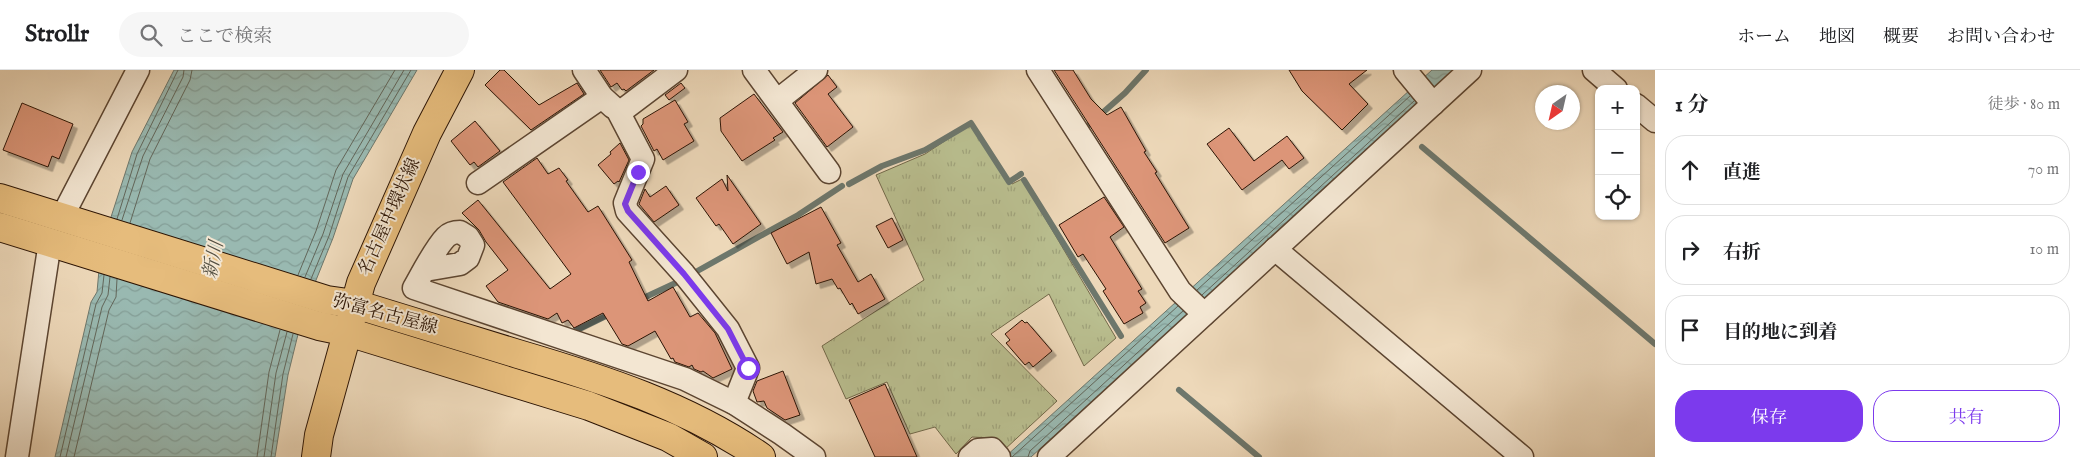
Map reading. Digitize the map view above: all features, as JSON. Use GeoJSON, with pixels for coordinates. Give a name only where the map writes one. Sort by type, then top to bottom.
{"type":"FeatureCollection","features":[{"type":"Feature","properties":{"kind":"main road","name":"名古屋中環状線"},"geometry":{"type":"LineString","coordinates":[[316,457],[319,436],[361,283],[427,133],[460,70]]}},
{"type":"Feature","properties":{"kind":"main road","name":"弥富名古屋線"},"geometry":{"type":"LineString","coordinates":[[0,198],[327,300],[355,304],[599,378],[680,410],[761,457]]}},
{"type":"Feature","properties":{"kind":"main road","name":"弥富名古屋線"},"geometry":{"type":"LineString","coordinates":[[0,227],[319,326],[348,332],[590,406],[668,437],[703,457]]}},
{"type":"Feature","properties":{"kind":"street"},"geometry":{"type":"LineString","coordinates":[[62,218],[138,70]]}},
{"type":"Feature","properties":{"kind":"street"},"geometry":{"type":"LineString","coordinates":[[584,70],[602,98],[619,113],[643,159],[625,204],[628,211],[684,274],[728,329],[748,368],[734,403]]}},
{"type":"Feature","properties":{"kind":"street"},"geometry":{"type":"LineString","coordinates":[[619,113],[676,70]]}},
{"type":"Feature","properties":{"kind":"street"},"geometry":{"type":"LineString","coordinates":[[754,70],[778,100],[828,172]]}},
{"type":"Feature","properties":{"kind":"street"},"geometry":{"type":"LineString","coordinates":[[778,100],[816,70]]}},
{"type":"Feature","properties":{"kind":"street"},"geometry":{"type":"LineString","coordinates":[[1038,70],[1180,290],[1201,312]]}},
{"type":"Feature","properties":{"kind":"street"},"geometry":{"type":"LineString","coordinates":[[1049,457],[1201,312],[1275,249],[1431,101],[1470,70]]}},
{"type":"Feature","properties":{"kind":"street"},"geometry":{"type":"LineString","coordinates":[[1594,70],[1611,85]]}},
{"type":"Feature","properties":{"kind":"street"},"geometry":{"type":"LineString","coordinates":[[1409,75],[1431,101]]}},
{"type":"Feature","properties":{"kind":"street"},"geometry":{"type":"LineString","coordinates":[[478,183],[602,98]]}},
{"type":"Feature","properties":{"kind":"street"},"geometry":{"type":"LineString","coordinates":[[1640,109],[1655,121]]}},
{"type":"Feature","properties":{"kind":"street"},"geometry":{"type":"LineString","coordinates":[[17,457],[50,242]]}},
{"type":"Feature","properties":{"kind":"street"},"geometry":{"type":"LineString","coordinates":[[1275,249],[1522,457]]}},
{"type":"Feature","properties":{"kind":"street"},"geometry":{"type":"LineString","coordinates":[[425,270],[414,288],[685,380],[734,403],[814,457]]}},
{"type":"Feature","properties":{"kind":"street"},"geometry":{"type":"LineString","coordinates":[[970,457],[978,450],[992,449],[999,457]]}},
{"type":"Feature","properties":{"kind":"green space"},"geometry":{"type":"Polygon","coordinates":[[[972,123],[1012,184],[1022,179],[1116,338],[1084,366],[1049,294],[991,334],[1057,401],[1003,451],[991,438],[972,437],[956,454],[935,427],[910,434],[887,382],[846,399],[822,346],[924,280],[876,175],[925,154],[972,123]]]}},
{"type":"Feature","properties":{"kind":"water","name":"新川"},"geometry":{"type":"Polygon","coordinates":[[[174,70],[417,70],[353,179],[333,238],[304,310],[288,375],[275,457],[55,457],[91,302],[97,292],[101,248],[132,152],[174,70]]]}},
{"type":"Feature","properties":{"kind":"water"},"geometry":{"type":"Polygon","coordinates":[[[1432,70],[1456,70],[1031,457],[1005,457],[1432,70]]]}},
{"type":"Feature","properties":{"kind":"building"},"geometry":{"type":"Polygon","coordinates":[[[500,70],[504,70],[539,105],[577,83],[584,94],[531,130],[485,85],[500,70]]]}},
{"type":"Feature","properties":{"kind":"building"},"geometry":{"type":"Polygon","coordinates":[[[600,70],[654,70],[626,91],[622,90],[617,83],[611,87],[600,70]]]}},
{"type":"Feature","properties":{"kind":"building"},"geometry":{"type":"Polygon","coordinates":[[[1054,70],[1073,70],[1091,99],[1107,115],[1121,107],[1146,151],[1144,152],[1157,172],[1155,173],[1189,228],[1165,243],[1054,70]]]}},
{"type":"Feature","properties":{"kind":"building"},"geometry":{"type":"Polygon","coordinates":[[[1289,70],[1367,70],[1349,84],[1368,104],[1342,130],[1302,91],[1289,70]]]}},
{"type":"Feature","properties":{"kind":"building"},"geometry":{"type":"Polygon","coordinates":[[[828,75],[837,87],[828,94],[853,127],[827,147],[795,103],[828,75]]]}},
{"type":"Feature","properties":{"kind":"building"},"geometry":{"type":"Polygon","coordinates":[[[681,83],[685,88],[669,100],[665,95],[681,83]]]}},
{"type":"Feature","properties":{"kind":"building"},"geometry":{"type":"Polygon","coordinates":[[[754,94],[783,132],[773,138],[775,140],[742,161],[721,131],[720,118],[754,94]]]}},
{"type":"Feature","properties":{"kind":"building"},"geometry":{"type":"Polygon","coordinates":[[[675,100],[688,122],[684,124],[694,141],[663,160],[657,149],[654,151],[641,126],[643,119],[675,100]]]}},
{"type":"Feature","properties":{"kind":"building"},"geometry":{"type":"Polygon","coordinates":[[[22,103],[73,124],[59,159],[52,156],[48,167],[3,150],[22,103]]]}},
{"type":"Feature","properties":{"kind":"building"},"geometry":{"type":"Polygon","coordinates":[[[475,121],[500,151],[478,167],[474,162],[470,165],[451,141],[475,121]]]}},
{"type":"Feature","properties":{"kind":"building"},"geometry":{"type":"Polygon","coordinates":[[[1229,128],[1254,161],[1287,136],[1304,158],[1289,169],[1282,160],[1242,190],[1207,144],[1229,128]]]}},
{"type":"Feature","properties":{"kind":"building"},"geometry":{"type":"Polygon","coordinates":[[[620,143],[629,160],[619,182],[614,184],[598,165],[620,143]]]}},
{"type":"Feature","properties":{"kind":"building"},"geometry":{"type":"Polygon","coordinates":[[[537,158],[548,174],[559,168],[588,212],[598,206],[632,260],[629,262],[648,301],[673,287],[690,317],[698,313],[715,333],[732,369],[713,378],[703,371],[694,369],[692,365],[689,367],[675,362],[673,358],[671,359],[655,331],[628,346],[622,344],[603,313],[574,328],[568,320],[562,323],[557,313],[548,319],[498,302],[486,286],[508,270],[479,230],[462,213],[478,200],[550,289],[571,274],[503,182],[537,158]]]}},
{"type":"Feature","properties":{"kind":"building"},"geometry":{"type":"Polygon","coordinates":[[[727,175],[761,224],[733,244],[719,224],[716,226],[696,198],[722,179],[728,191],[727,175]]]}},
{"type":"Feature","properties":{"kind":"building"},"geometry":{"type":"Polygon","coordinates":[[[666,186],[679,205],[654,222],[639,204],[645,189],[650,197],[666,186]]]}},
{"type":"Feature","properties":{"kind":"building"},"geometry":{"type":"Polygon","coordinates":[[[1104,197],[1124,227],[1110,237],[1142,289],[1138,291],[1146,303],[1140,307],[1143,313],[1124,324],[1103,291],[1106,289],[1083,254],[1078,257],[1059,225],[1104,197]]]}},
{"type":"Feature","properties":{"kind":"building"},"geometry":{"type":"Polygon","coordinates":[[[821,207],[841,243],[837,245],[858,282],[871,274],[885,299],[858,314],[852,303],[850,305],[832,279],[816,284],[809,252],[787,264],[771,233],[821,207]]]}},
{"type":"Feature","properties":{"kind":"building"},"geometry":{"type":"Polygon","coordinates":[[[892,218],[903,240],[888,248],[876,226],[892,218]]]}},
{"type":"Feature","properties":{"kind":"building"},"geometry":{"type":"Polygon","coordinates":[[[1022,320],[1025,323],[1027,322],[1052,351],[1033,367],[1029,362],[1025,365],[1006,343],[1010,340],[1005,334],[1022,320]]]}},
{"type":"Feature","properties":{"kind":"building"},"geometry":{"type":"Polygon","coordinates":[[[783,371],[800,415],[785,420],[767,408],[764,401],[757,402],[753,391],[757,381],[783,371]]]}},
{"type":"Feature","properties":{"kind":"building"},"geometry":{"type":"Polygon","coordinates":[[[885,384],[917,457],[875,457],[849,400],[885,384]]]}},
{"type":"Feature","properties":{"kind":"waterway"},"geometry":{"type":"LineString","coordinates":[[1083,130],[1125,93],[1146,70]]}},
{"type":"Feature","properties":{"kind":"waterway"},"geometry":{"type":"LineString","coordinates":[[849,184],[882,166],[925,150],[971,123],[1009,182],[1021,174]]}},
{"type":"Feature","properties":{"kind":"waterway"},"geometry":{"type":"LineString","coordinates":[[1422,147],[1655,344]]}},
{"type":"Feature","properties":{"kind":"waterway"},"geometry":{"type":"LineString","coordinates":[[1024,180],[1121,336]]}},
{"type":"Feature","properties":{"kind":"waterway"},"geometry":{"type":"LineString","coordinates":[[692,274],[798,215],[842,186]]}},
{"type":"Feature","properties":{"kind":"waterway"},"geometry":{"type":"LineString","coordinates":[[639,300],[682,280]]}},
{"type":"Feature","properties":{"kind":"waterway"},"geometry":{"type":"LineString","coordinates":[[575,331],[612,313]]}},
{"type":"Feature","properties":{"kind":"waterway"},"geometry":{"type":"LineString","coordinates":[[1179,390],[1259,457]]}},
{"type":"Feature","properties":{"kind":"route"},"geometry":{"type":"LineString","coordinates":[[638,172],[625,204],[628,211],[684,274],[728,329],[748,368]]}}]}
